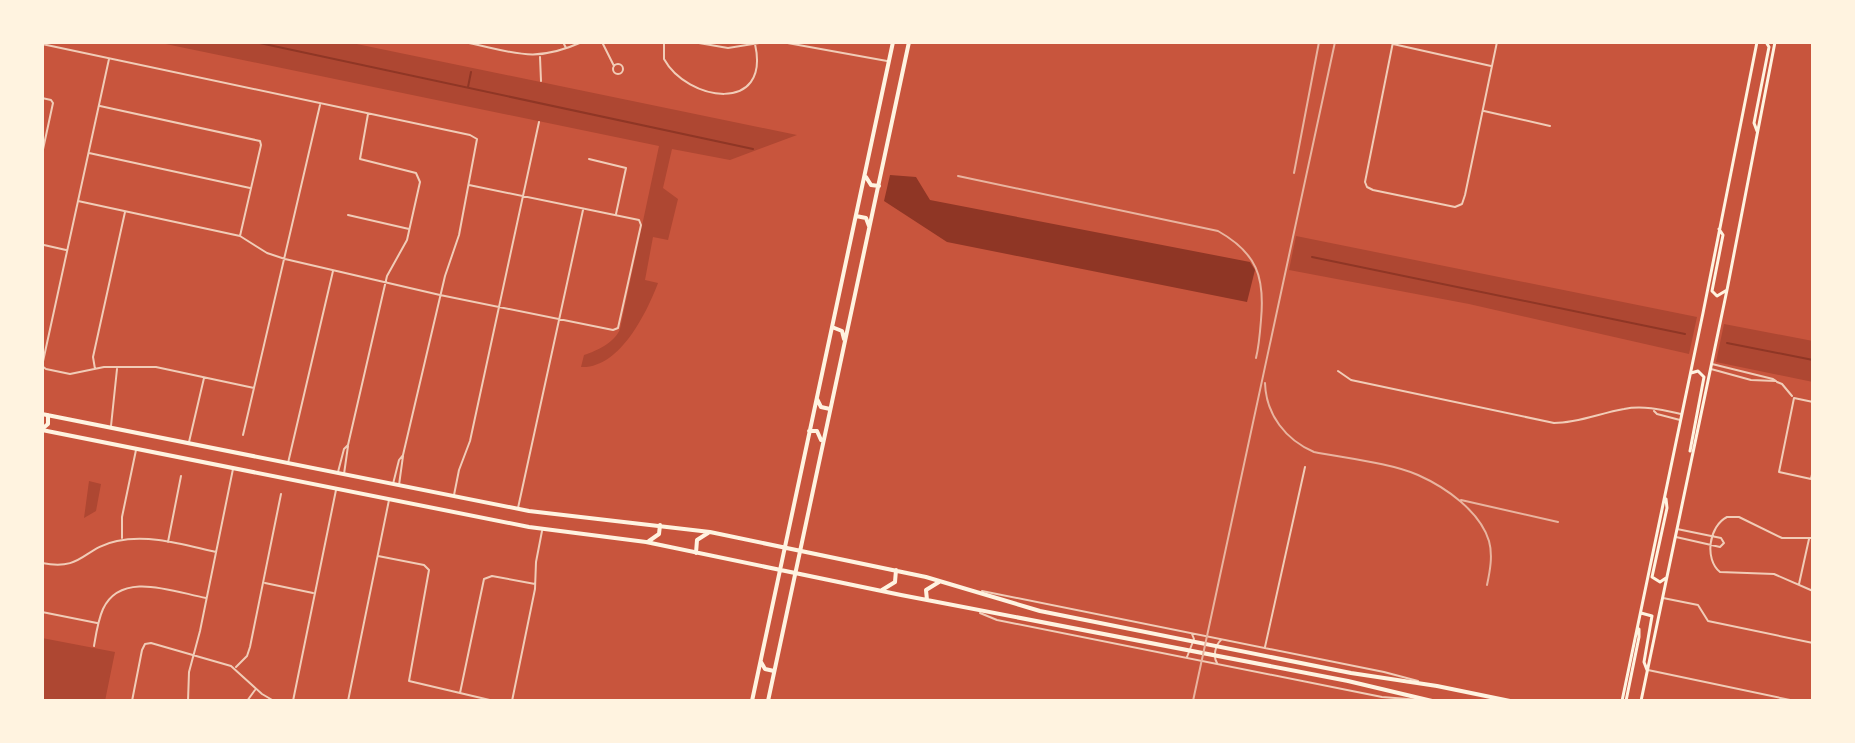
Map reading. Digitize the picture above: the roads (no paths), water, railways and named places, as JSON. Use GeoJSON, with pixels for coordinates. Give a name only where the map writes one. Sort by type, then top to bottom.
{"type":"FeatureCollection","features":[{"type":"Feature","properties":{"kind":"main road"},"geometry":{"type":"LineString","coordinates":[[752,701],[893,42]]}},
{"type":"Feature","properties":{"kind":"main road"},"geometry":{"type":"LineString","coordinates":[[768,701],[908,50],[907,42]]}},
{"type":"Feature","properties":{"kind":"main road"},"geometry":{"type":"LineString","coordinates":[[1757,131],[1754,123],[1769,47],[1766,42]]}},
{"type":"Feature","properties":{"kind":"main road"},"geometry":{"type":"LineString","coordinates":[[1641,701],[1775,42]]}},
{"type":"Feature","properties":{"kind":"main road"},"geometry":{"type":"LineString","coordinates":[[1624,701],[1757,43]]}},
{"type":"Feature","properties":{"kind":"main road"},"geometry":{"type":"LineString","coordinates":[[866,174],[871,185],[879,186]]}},
{"type":"Feature","properties":{"kind":"main road"},"geometry":{"type":"LineString","coordinates":[[856,216],[866,218],[870,229]]}},
{"type":"Feature","properties":{"kind":"main road"},"geometry":{"type":"LineString","coordinates":[[1719,229],[1723,235],[1712,291],[1717,296],[1727,290]]}},
{"type":"Feature","properties":{"kind":"main road"},"geometry":{"type":"LineString","coordinates":[[832,327],[842,331],[845,341]]}},
{"type":"Feature","properties":{"kind":"main road"},"geometry":{"type":"LineString","coordinates":[[1690,375],[1698,371],[1704,377],[1690,443],[1691,459]]}},
{"type":"Feature","properties":{"kind":"main road"},"geometry":{"type":"LineString","coordinates":[[817,397],[821,407],[830,409]]}},
{"type":"Feature","properties":{"kind":"main road"},"geometry":{"type":"LineString","coordinates":[[42,429],[48,424],[45,415],[518,509],[559,520],[588,519],[710,532],[896,570],[1040,611],[1351,673],[1510,701]]}},
{"type":"Feature","properties":{"kind":"main road"},"geometry":{"type":"LineString","coordinates":[[83,438],[83,430],[90,424]]}},
{"type":"Feature","properties":{"kind":"main road"},"geometry":{"type":"LineString","coordinates":[[42,429],[543,530],[646,542],[794,574],[1348,681],[1432,701]]}},
{"type":"Feature","properties":{"kind":"main road"},"geometry":{"type":"LineString","coordinates":[[809,431],[818,433],[822,446]]}},
{"type":"Feature","properties":{"kind":"main road"},"geometry":{"type":"LineString","coordinates":[[206,463],[205,455],[213,448]]}},
{"type":"Feature","properties":{"kind":"main road"},"geometry":{"type":"LineString","coordinates":[[417,505],[425,498],[425,491]]}},
{"type":"Feature","properties":{"kind":"main road"},"geometry":{"type":"LineString","coordinates":[[1665,495],[1667,508],[1652,577],[1660,582],[1667,577]]}},
{"type":"Feature","properties":{"kind":"main road"},"geometry":{"type":"LineString","coordinates":[[579,534],[580,526],[588,519]]}},
{"type":"Feature","properties":{"kind":"main road"},"geometry":{"type":"LineString","coordinates":[[553,531],[559,520]]}},
{"type":"Feature","properties":{"kind":"main road"},"geometry":{"type":"LineString","coordinates":[[646,542],[659,534],[660,525]]}},
{"type":"Feature","properties":{"kind":"main road"},"geometry":{"type":"LineString","coordinates":[[696,553],[697,540],[710,532]]}},
{"type":"Feature","properties":{"kind":"main road"},"geometry":{"type":"LineString","coordinates":[[880,591],[895,582],[896,570]]}},
{"type":"Feature","properties":{"kind":"main road"},"geometry":{"type":"LineString","coordinates":[[927,600],[928,588],[941,582]]}},
{"type":"Feature","properties":{"kind":"main road"},"geometry":{"type":"LineString","coordinates":[[1641,613],[1652,616],[1644,662],[1647,670]]}},
{"type":"Feature","properties":{"kind":"main road"},"geometry":{"type":"LineString","coordinates":[[761,659],[765,669],[774,671]]}},
{"type":"Feature","properties":{"kind":"street"},"geometry":{"type":"LineString","coordinates":[[464,42],[540,56],[582,42]]}},
{"type":"Feature","properties":{"kind":"street"},"geometry":{"type":"LineString","coordinates":[[563,42],[566,49]]}},
{"type":"Feature","properties":{"kind":"street"},"geometry":{"type":"LineString","coordinates":[[602,42],[616,74],[622,73],[623,66],[613,63]]}},
{"type":"Feature","properties":{"kind":"street"},"geometry":{"type":"LineString","coordinates":[[664,42],[665,61],[684,83],[733,94],[747,89],[754,79],[757,63],[755,44]]}},
{"type":"Feature","properties":{"kind":"street"},"geometry":{"type":"LineString","coordinates":[[693,42],[728,48],[766,42]]}},
{"type":"Feature","properties":{"kind":"street"},"geometry":{"type":"LineString","coordinates":[[782,42],[889,62]]}},
{"type":"Feature","properties":{"kind":"street"},"geometry":{"type":"LineString","coordinates":[[1492,66],[1393,43],[1365,175],[1367,187],[1450,207],[1460,206],[1465,195],[1483,111],[1497,42]]}},
{"type":"Feature","properties":{"kind":"street"},"geometry":{"type":"LineString","coordinates":[[42,44],[470,135],[477,139],[457,243],[440,295],[403,455],[405,461],[396,485]]}},
{"type":"Feature","properties":{"kind":"street"},"geometry":{"type":"LineString","coordinates":[[540,56],[541,81]]}},
{"type":"Feature","properties":{"kind":"street"},"geometry":{"type":"LineString","coordinates":[[109,58],[43,367],[70,374],[95,369],[160,368],[254,388]]}},
{"type":"Feature","properties":{"kind":"street"},"geometry":{"type":"LineString","coordinates":[[613,69],[618,64]]}},
{"type":"Feature","properties":{"kind":"street"},"geometry":{"type":"LineString","coordinates":[[42,98],[53,103],[42,154]]}},
{"type":"Feature","properties":{"kind":"street"},"geometry":{"type":"LineString","coordinates":[[243,435],[321,104]]}},
{"type":"Feature","properties":{"kind":"street"},"geometry":{"type":"LineString","coordinates":[[99,106],[261,142],[240,236]]}},
{"type":"Feature","properties":{"kind":"street"},"geometry":{"type":"LineString","coordinates":[[1483,111],[1550,126]]}},
{"type":"Feature","properties":{"kind":"street"},"geometry":{"type":"LineString","coordinates":[[341,474],[349,450],[385,282],[391,266],[405,246],[420,182],[419,176],[360,159],[368,113]]}},
{"type":"Feature","properties":{"kind":"street"},"geometry":{"type":"LineString","coordinates":[[453,496],[468,450],[539,122]]}},
{"type":"Feature","properties":{"kind":"street"},"geometry":{"type":"LineString","coordinates":[[89,153],[251,189]]}},
{"type":"Feature","properties":{"kind":"street"},"geometry":{"type":"LineString","coordinates":[[589,159],[626,168],[616,215]]}},
{"type":"Feature","properties":{"kind":"street"},"geometry":{"type":"LineString","coordinates":[[78,201],[240,236],[267,253],[285,259],[440,295],[616,330],[640,222],[469,185]]}},
{"type":"Feature","properties":{"kind":"street"},"geometry":{"type":"LineString","coordinates":[[518,509],[583,209]]}},
{"type":"Feature","properties":{"kind":"street"},"geometry":{"type":"LineString","coordinates":[[95,369],[93,357],[125,211]]}},
{"type":"Feature","properties":{"kind":"street"},"geometry":{"type":"LineString","coordinates":[[348,215],[410,229]]}},
{"type":"Feature","properties":{"kind":"street"},"geometry":{"type":"LineString","coordinates":[[44,245],[67,250]]}},
{"type":"Feature","properties":{"kind":"street"},"geometry":{"type":"LineString","coordinates":[[288,463],[333,270]]}},
{"type":"Feature","properties":{"kind":"street"},"geometry":{"type":"LineString","coordinates":[[1710,366],[1751,380],[1776,381],[1794,398],[1813,402]]}},
{"type":"Feature","properties":{"kind":"street"},"geometry":{"type":"LineString","coordinates":[[111,428],[117,368]]}},
{"type":"Feature","properties":{"kind":"street"},"geometry":{"type":"LineString","coordinates":[[1338,371],[1351,380],[1554,423],[1575,422],[1628,408],[1657,408],[1681,414]]}},
{"type":"Feature","properties":{"kind":"street"},"geometry":{"type":"LineString","coordinates":[[189,443],[204,377]]}},
{"type":"Feature","properties":{"kind":"street"},"geometry":{"type":"LineString","coordinates":[[1794,398],[1779,472],[1811,479],[1813,470]]}},
{"type":"Feature","properties":{"kind":"street"},"geometry":{"type":"LineString","coordinates":[[1653,410],[1680,420]]}},
{"type":"Feature","properties":{"kind":"street"},"geometry":{"type":"LineString","coordinates":[[123,540],[121,523],[136,449]]}},
{"type":"Feature","properties":{"kind":"street"},"geometry":{"type":"LineString","coordinates":[[1265,648],[1305,467]]}},
{"type":"Feature","properties":{"kind":"street"},"geometry":{"type":"LineString","coordinates":[[188,701],[189,672],[233,468]]}},
{"type":"Feature","properties":{"kind":"street"},"geometry":{"type":"LineString","coordinates":[[168,542],[181,476]]}},
{"type":"Feature","properties":{"kind":"street"},"geometry":{"type":"LineString","coordinates":[[293,701],[336,488]]}},
{"type":"Feature","properties":{"kind":"street"},"geometry":{"type":"LineString","coordinates":[[235,668],[247,656],[250,647],[281,494]]}},
{"type":"Feature","properties":{"kind":"street"},"geometry":{"type":"LineString","coordinates":[[348,701],[389,499]]}},
{"type":"Feature","properties":{"kind":"street"},"geometry":{"type":"LineString","coordinates":[[1799,585],[1811,538],[1782,538],[1739,517],[1731,516],[1719,522],[1711,561],[1720,572],[1771,573],[1799,585],[1813,591]]}},
{"type":"Feature","properties":{"kind":"street"},"geometry":{"type":"LineString","coordinates":[[1676,529],[1713,541]]}},
{"type":"Feature","properties":{"kind":"street"},"geometry":{"type":"LineString","coordinates":[[512,701],[536,585],[536,562],[543,530]]}},
{"type":"Feature","properties":{"kind":"street"},"geometry":{"type":"LineString","coordinates":[[1675,537],[1713,541]]}},
{"type":"Feature","properties":{"kind":"street"},"geometry":{"type":"LineString","coordinates":[[42,563],[66,566],[101,546],[145,538],[216,552]]}},
{"type":"Feature","properties":{"kind":"street"},"geometry":{"type":"LineString","coordinates":[[378,556],[428,567],[409,681],[494,701]]}},
{"type":"Feature","properties":{"kind":"street"},"geometry":{"type":"LineString","coordinates":[[460,693],[484,579],[492,576],[536,585]]}},
{"type":"Feature","properties":{"kind":"street"},"geometry":{"type":"LineString","coordinates":[[263,582],[315,593]]}},
{"type":"Feature","properties":{"kind":"street"},"geometry":{"type":"LineString","coordinates":[[94,646],[98,624],[108,600],[130,587],[146,586],[207,599]]}},
{"type":"Feature","properties":{"kind":"street"},"geometry":{"type":"LineString","coordinates":[[959,587],[1384,672],[1431,685]]}},
{"type":"Feature","properties":{"kind":"street"},"geometry":{"type":"LineString","coordinates":[[1662,598],[1698,605],[1710,621],[1813,643]]}},
{"type":"Feature","properties":{"kind":"street"},"geometry":{"type":"LineString","coordinates":[[972,608],[997,620],[1382,697],[1432,701]]}},
{"type":"Feature","properties":{"kind":"street"},"geometry":{"type":"LineString","coordinates":[[42,612],[98,624]]}},
{"type":"Feature","properties":{"kind":"street"},"geometry":{"type":"LineString","coordinates":[[1186,658],[1191,653],[1192,634]]}},
{"type":"Feature","properties":{"kind":"street"},"geometry":{"type":"LineString","coordinates":[[1217,664],[1214,657],[1217,644],[1222,640]]}},
{"type":"Feature","properties":{"kind":"street"},"geometry":{"type":"LineString","coordinates":[[132,701],[145,644],[155,644],[235,668],[255,689],[274,701]]}},
{"type":"Feature","properties":{"kind":"street"},"geometry":{"type":"LineString","coordinates":[[1647,670],[1795,701]]}},
{"type":"Feature","properties":{"kind":"street"},"geometry":{"type":"LineString","coordinates":[[247,701],[255,689]]}},
{"type":"Feature","properties":{"kind":"waterway"},"geometry":{"type":"LineString","coordinates":[[255,42],[753,149]]}},
{"type":"Feature","properties":{"kind":"waterway"},"geometry":{"type":"LineString","coordinates":[[468,87],[471,72]]}},
{"type":"Feature","properties":{"kind":"waterway"},"geometry":{"type":"LineString","coordinates":[[1312,257],[1685,334]]}},
{"type":"Feature","properties":{"kind":"waterway"},"geometry":{"type":"LineString","coordinates":[[1727,343],[1813,360]]}},
{"type":"Feature","properties":{"kind":"railway"},"geometry":{"type":"LineString","coordinates":[[1294,173],[1319,42]]}},
{"type":"Feature","properties":{"kind":"railway"},"geometry":{"type":"LineString","coordinates":[[1193,701],[1335,42]]}},
{"type":"Feature","properties":{"kind":"railway"},"geometry":{"type":"LineString","coordinates":[[958,176],[1218,231],[1242,248],[1256,268],[1262,305],[1256,358]]}},
{"type":"Feature","properties":{"kind":"railway"},"geometry":{"type":"LineString","coordinates":[[1265,383],[1269,406],[1279,425],[1304,447],[1314,452],[1381,464],[1418,475],[1439,486],[1470,510],[1489,541],[1491,557],[1487,585]]}},
{"type":"Feature","properties":{"kind":"railway"},"geometry":{"type":"LineString","coordinates":[[1461,500],[1558,522]]}}]}
